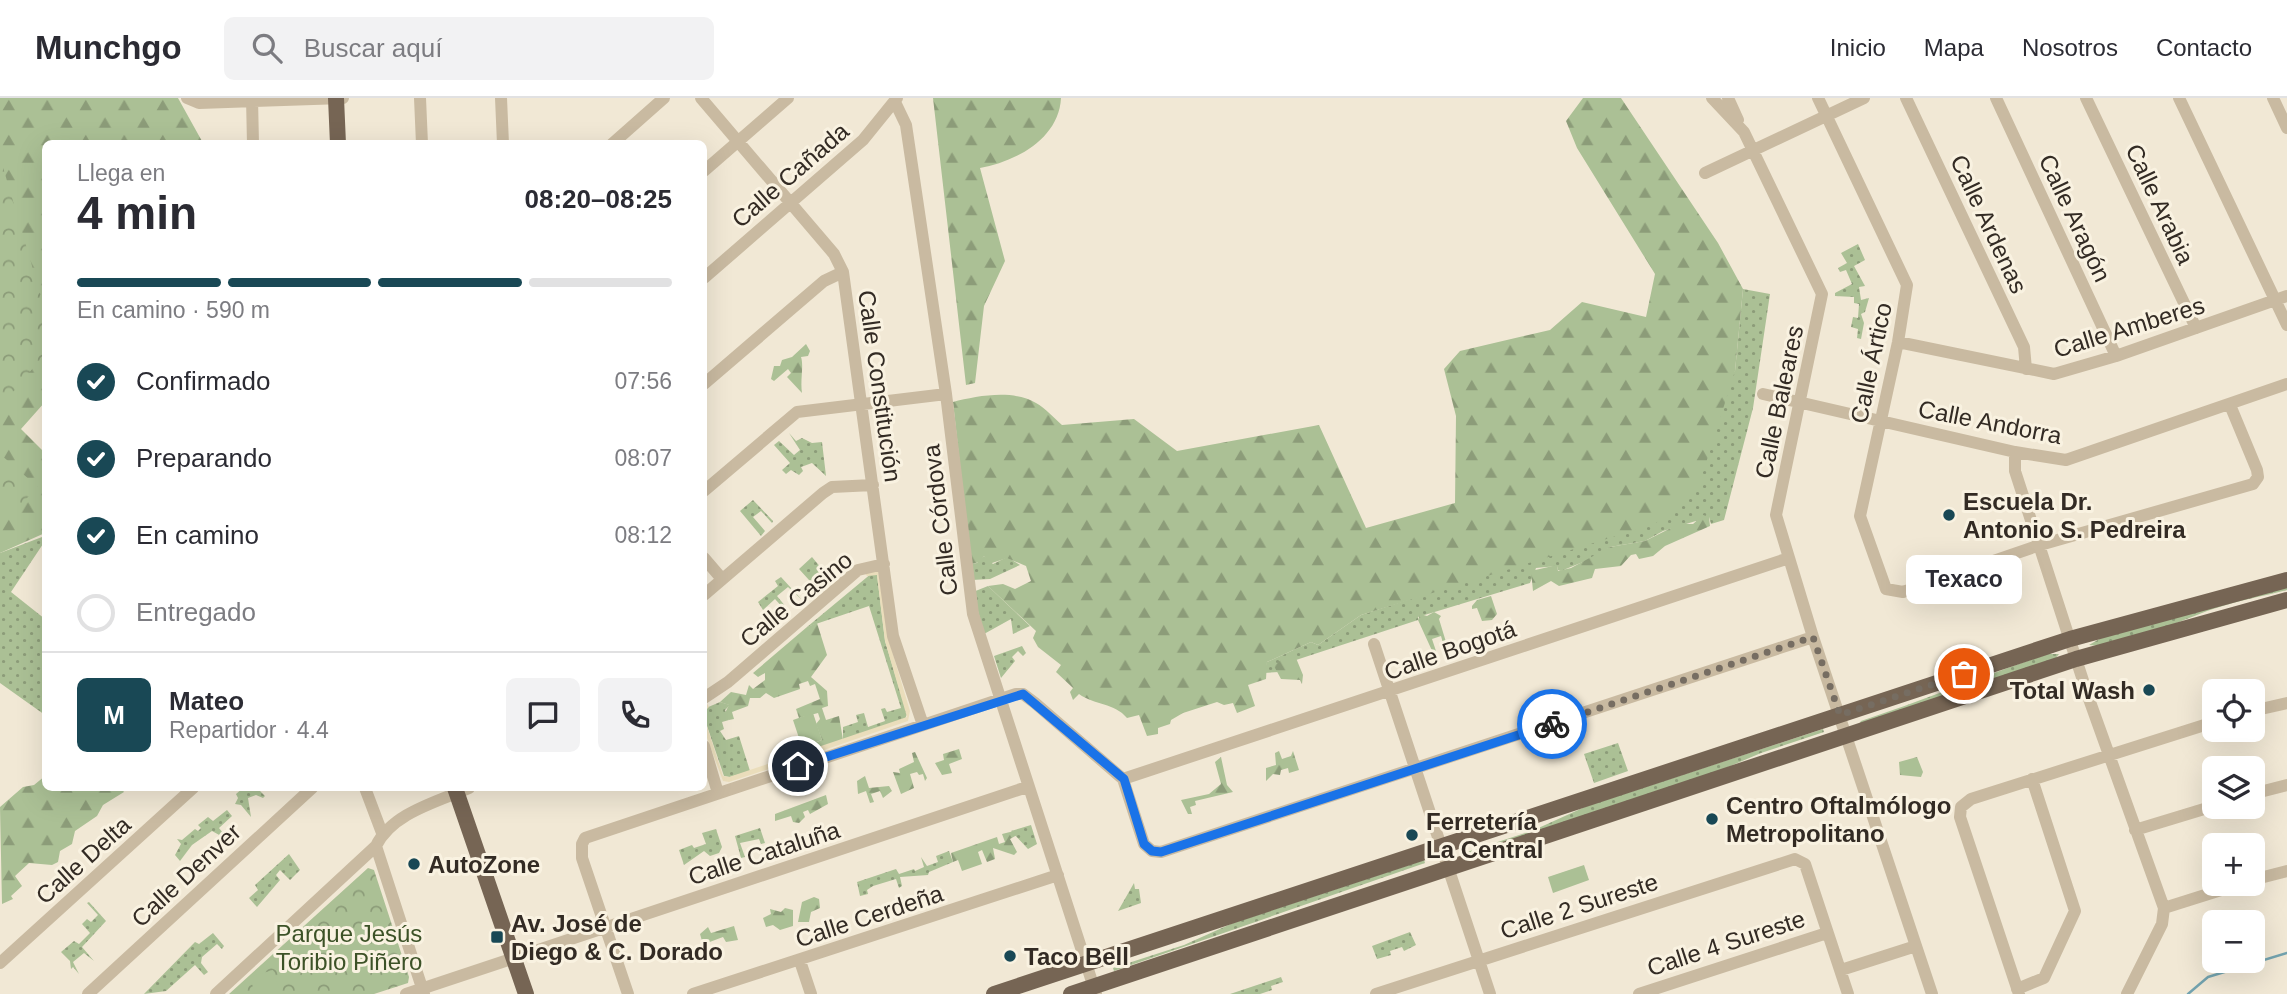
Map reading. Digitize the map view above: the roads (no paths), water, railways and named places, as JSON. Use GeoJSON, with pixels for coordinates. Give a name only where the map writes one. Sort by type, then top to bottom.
{"type":"FeatureCollection","features":[{"type":"Feature","properties":{"kind":"main road"},"geometry":{"type":"LineString","coordinates":[[336,98],[338,140]]}},
{"type":"Feature","properties":{"kind":"main road"},"geometry":{"type":"LineString","coordinates":[[994,994],[2070,639],[2287,580]]}},
{"type":"Feature","properties":{"kind":"main road"},"geometry":{"type":"LineString","coordinates":[[1071,994],[1095,990],[1449,867],[2076,659],[2287,600]]}},
{"type":"Feature","properties":{"kind":"main road"},"geometry":{"type":"LineString","coordinates":[[461,791],[526,994]]}},
{"type":"Feature","properties":{"kind":"street"},"geometry":{"type":"LineString","coordinates":[[187,98],[199,103],[344,98]]}},
{"type":"Feature","properties":{"kind":"street"},"geometry":{"type":"LineString","coordinates":[[420,98],[422,140]]}},
{"type":"Feature","properties":{"kind":"street"},"geometry":{"type":"LineString","coordinates":[[501,98],[503,140]]}},
{"type":"Feature","properties":{"kind":"street"},"geometry":{"type":"LineString","coordinates":[[617,140],[664,98]]}},
{"type":"Feature","properties":{"kind":"street","name":"Calle Constitución"},"geometry":{"type":"LineString","coordinates":[[701,98],[834,254],[843,272],[895,643],[923,725]]}},
{"type":"Feature","properties":{"kind":"street"},"geometry":{"type":"LineString","coordinates":[[707,168],[788,98]]}},
{"type":"Feature","properties":{"kind":"street","name":"Calle Baleares"},"geometry":{"type":"LineString","coordinates":[[1712,98],[1744,132],[1822,293],[1776,515],[1813,637],[1932,994]]}},
{"type":"Feature","properties":{"kind":"street"},"geometry":{"type":"LineString","coordinates":[[1728,98],[1744,132]]}},
{"type":"Feature","properties":{"kind":"street","name":"Calle Ártico"},"geometry":{"type":"LineString","coordinates":[[1818,98],[1907,285],[1898,342],[1860,516],[1883,585],[1894,593],[1903,592],[2040,545]]}},
{"type":"Feature","properties":{"kind":"street"},"geometry":{"type":"LineString","coordinates":[[1705,173],[1864,98]]}},
{"type":"Feature","properties":{"kind":"street","name":"Calle Ardenas"},"geometry":{"type":"LineString","coordinates":[[1906,98],[2024,347],[2026,369]]}},
{"type":"Feature","properties":{"kind":"street","name":"Calle Aragón"},"geometry":{"type":"LineString","coordinates":[[1996,98],[2116,356]]}},
{"type":"Feature","properties":{"kind":"street","name":"Calle Arabia"},"geometry":{"type":"LineString","coordinates":[[2086,98],[2196,328]]}},
{"type":"Feature","properties":{"kind":"street"},"geometry":{"type":"LineString","coordinates":[[2179,98],[2281,298],[2287,325]]}},
{"type":"Feature","properties":{"kind":"street"},"geometry":{"type":"LineString","coordinates":[[2273,98],[2287,128]]}},
{"type":"Feature","properties":{"kind":"street"},"geometry":{"type":"LineString","coordinates":[[252,100],[253,140]]}},
{"type":"Feature","properties":{"kind":"street","name":"Calle Cañada"},"geometry":{"type":"LineString","coordinates":[[707,275],[863,140],[896,100]]}},
{"type":"Feature","properties":{"kind":"street","name":"Calle Córdova"},"geometry":{"type":"LineString","coordinates":[[896,100],[906,125],[946,394],[973,614],[999,699]]}},
{"type":"Feature","properties":{"kind":"street"},"geometry":{"type":"LineString","coordinates":[[707,381],[824,281],[843,272]]}},
{"type":"Feature","properties":{"kind":"street","name":"Calle Amberes"},"geometry":{"type":"LineString","coordinates":[[1898,342],[2054,374],[2116,356],[2281,298]]}},
{"type":"Feature","properties":{"kind":"street","name":"Calle Andorra"},"geometry":{"type":"LineString","coordinates":[[1763,394],[2015,452],[2066,460],[2287,384]]}},
{"type":"Feature","properties":{"kind":"street"},"geometry":{"type":"LineString","coordinates":[[707,488],[793,414],[946,394]]}},
{"type":"Feature","properties":{"kind":"street"},"geometry":{"type":"LineString","coordinates":[[2040,545],[2247,487],[2258,477],[2257,470],[2230,405]]}},
{"type":"Feature","properties":{"kind":"street"},"geometry":{"type":"LineString","coordinates":[[2015,452],[2015,471],[2076,659],[2164,908],[2162,924],[2127,994]]}},
{"type":"Feature","properties":{"kind":"street"},"geometry":{"type":"LineString","coordinates":[[707,592],[832,487],[873,485]]}},
{"type":"Feature","properties":{"kind":"street","name":"Calle Bogotá"},"geometry":{"type":"LineString","coordinates":[[1124,779],[1789,558]]}},
{"type":"Feature","properties":{"kind":"street"},"geometry":{"type":"LineString","coordinates":[[707,562],[722,579]]}},
{"type":"Feature","properties":{"kind":"street","name":"Calle Casino"},"geometry":{"type":"LineString","coordinates":[[707,696],[728,682],[858,570],[884,564]]}},
{"type":"Feature","properties":{"kind":"street"},"geometry":{"type":"LineString","coordinates":[[628,994],[582,858],[585,838],[999,699],[1023,694],[1124,779],[1144,844],[1152,851],[1161,852],[1813,637]]}},
{"type":"Feature","properties":{"kind":"street"},"geometry":{"type":"LineString","coordinates":[[1374,644],[1490,994]]}},
{"type":"Feature","properties":{"kind":"street"},"geometry":{"type":"LineString","coordinates":[[999,699],[1095,990]]}},
{"type":"Feature","properties":{"kind":"street"},"geometry":{"type":"LineString","coordinates":[[2265,708],[2287,703]]}},
{"type":"Feature","properties":{"kind":"street"},"geometry":{"type":"LineString","coordinates":[[2032,779],[2075,911],[2044,978],[2018,991],[1960,813],[1971,799],[2108,754],[2202,727]]}},
{"type":"Feature","properties":{"kind":"street"},"geometry":{"type":"LineString","coordinates":[[707,756],[718,793]]}},
{"type":"Feature","properties":{"kind":"street"},"geometry":{"type":"LineString","coordinates":[[2265,791],[2287,785]]}},
{"type":"Feature","properties":{"kind":"street","name":"Calle Cataluña"},"geometry":{"type":"LineString","coordinates":[[406,994],[423,991],[514,957],[1027,787]]}},
{"type":"Feature","properties":{"kind":"street","name":"Calle Delta"},"geometry":{"type":"LineString","coordinates":[[0,964],[190,791]]}},
{"type":"Feature","properties":{"kind":"street","name":"Calle Denver"},"geometry":{"type":"LineString","coordinates":[[88,994],[309,791]]}},
{"type":"Feature","properties":{"kind":"street"},"geometry":{"type":"LineString","coordinates":[[366,791],[382,833]]}},
{"type":"Feature","properties":{"kind":"street"},"geometry":{"type":"LineString","coordinates":[[216,994],[376,846],[382,833],[394,821],[456,791]]}},
{"type":"Feature","properties":{"kind":"street"},"geometry":{"type":"LineString","coordinates":[[2135,830],[2202,810]]}},
{"type":"Feature","properties":{"kind":"street"},"geometry":{"type":"LineString","coordinates":[[376,846],[423,991]]}},
{"type":"Feature","properties":{"kind":"street","name":"Calle 2 Sureste"},"geometry":{"type":"LineString","coordinates":[[1376,994],[1795,859],[1805,864],[1826,933]]}},
{"type":"Feature","properties":{"kind":"street"},"geometry":{"type":"LineString","coordinates":[[2265,877],[2287,871]]}},
{"type":"Feature","properties":{"kind":"street","name":"Calle Cerdeña"},"geometry":{"type":"LineString","coordinates":[[694,994],[1058,875]]}},
{"type":"Feature","properties":{"kind":"street"},"geometry":{"type":"LineString","coordinates":[[2164,908],[2202,896]]}},
{"type":"Feature","properties":{"kind":"street"},"geometry":{"type":"LineString","coordinates":[[1826,933],[1848,994]]}},
{"type":"Feature","properties":{"kind":"street","name":"Calle 4 Sureste"},"geometry":{"type":"LineString","coordinates":[[1639,994],[1826,933]]}},
{"type":"Feature","properties":{"kind":"street"},"geometry":{"type":"LineString","coordinates":[[1841,970],[1916,946]]}},
{"type":"Feature","properties":{"kind":"street"},"geometry":{"type":"LineString","coordinates":[[800,961],[811,994]]}},
{"type":"Feature","properties":{"kind":"waterway"},"geometry":{"type":"LineString","coordinates":[[2188,994],[2208,977],[2287,953]]}},
{"type":"Feature","properties":{"kind":"place","name":"Escuela Dr. Antonio S. Pedreira"},"geometry":{"type":"Point","coordinates":[1949,515]}},
{"type":"Feature","properties":{"kind":"place","name":"Texaco"},"geometry":{"type":"Point","coordinates":[1964,674]}},
{"type":"Feature","properties":{"kind":"place","name":"Total Wash"},"geometry":{"type":"Point","coordinates":[2149,690]}},
{"type":"Feature","properties":{"kind":"place","name":"Centro Oftalmólogo Metropolitano"},"geometry":{"type":"Point","coordinates":[1712,819]}},
{"type":"Feature","properties":{"kind":"place","name":"Ferretería La Central"},"geometry":{"type":"Point","coordinates":[1412,835]}},
{"type":"Feature","properties":{"kind":"place","name":"AutoZone"},"geometry":{"type":"Point","coordinates":[414,864]}},
{"type":"Feature","properties":{"kind":"place","name":"Av. José de Diego & C. Dorado"},"geometry":{"type":"Point","coordinates":[497,937]}},
{"type":"Feature","properties":{"kind":"place","name":"Taco Bell"},"geometry":{"type":"Point","coordinates":[1010,956]}},
{"type":"Feature","properties":{"kind":"park label","name":"Parque Jesús Toribio Piñero"},"geometry":{"type":"Point","coordinates":[349,947]}}]}
